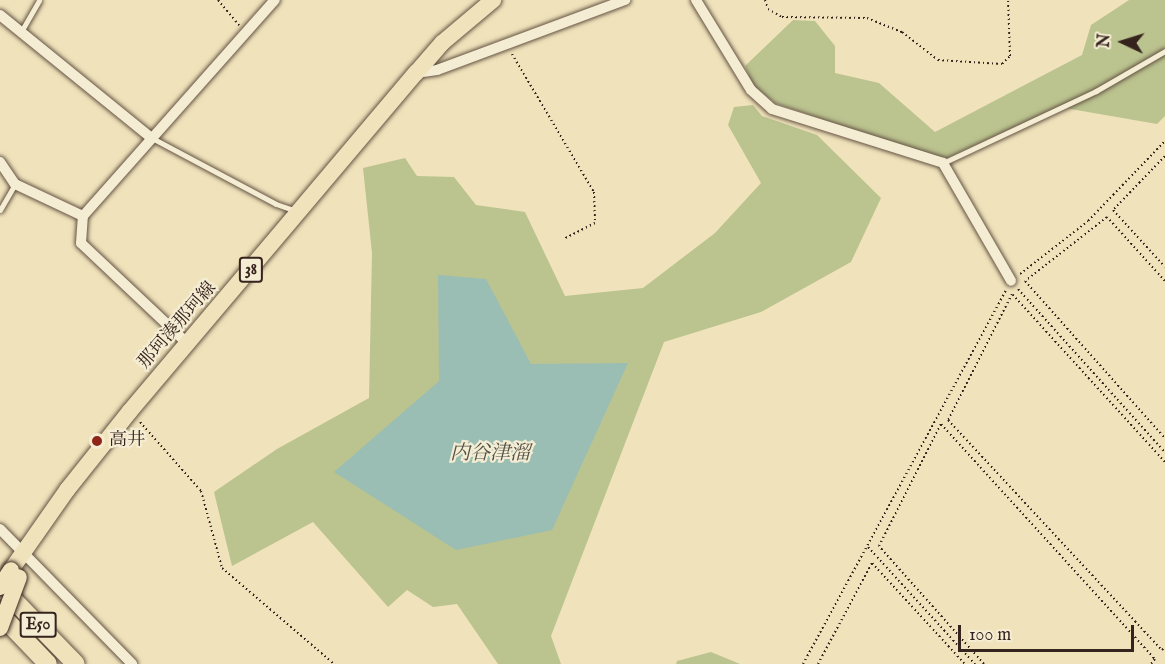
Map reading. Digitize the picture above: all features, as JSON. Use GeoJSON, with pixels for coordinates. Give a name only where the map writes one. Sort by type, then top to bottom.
{"type":"FeatureCollection","features":[{"type":"Feature","properties":{"kind":"highway","name":"E50"},"geometry":{"type":"LineString","coordinates":[[0,586],[76,664]]}},
{"type":"Feature","properties":{"kind":"highway","name":"E50"},"geometry":{"type":"LineString","coordinates":[[0,614],[48,664]]}},
{"type":"Feature","properties":{"kind":"main road","name":"那珂湊那珂線"},"geometry":{"type":"LineString","coordinates":[[0,628],[15,573],[67,490],[130,411],[442,43],[493,0]]}},
{"type":"Feature","properties":{"kind":"main road","name":"那珂湊那珂線"},"geometry":{"type":"LineString","coordinates":[[0,586],[15,573]]}},
{"type":"Feature","properties":{"kind":"street"},"geometry":{"type":"LineString","coordinates":[[189,344],[81,243],[83,216],[150,137],[247,34],[275,0]]}},
{"type":"Feature","properties":{"kind":"street"},"geometry":{"type":"LineString","coordinates":[[416,73],[437,70],[625,0]]}},
{"type":"Feature","properties":{"kind":"street"},"geometry":{"type":"LineString","coordinates":[[696,0],[751,90],[772,109],[943,164],[1011,282]]}},
{"type":"Feature","properties":{"kind":"street"},"geometry":{"type":"LineString","coordinates":[[0,15],[22,30],[150,137]]}},
{"type":"Feature","properties":{"kind":"street"},"geometry":{"type":"LineString","coordinates":[[0,162],[15,184],[83,216]]}},
{"type":"Feature","properties":{"kind":"street"},"geometry":{"type":"LineString","coordinates":[[0,529],[132,664]]}},
{"type":"Feature","properties":{"kind":"lane"},"geometry":{"type":"LineString","coordinates":[[22,30],[39,0]]}},
{"type":"Feature","properties":{"kind":"lane"},"geometry":{"type":"LineString","coordinates":[[943,164],[1096,91],[1165,51]]}},
{"type":"Feature","properties":{"kind":"lane"},"geometry":{"type":"LineString","coordinates":[[150,137],[276,204],[299,212]]}},
{"type":"Feature","properties":{"kind":"lane"},"geometry":{"type":"LineString","coordinates":[[0,210],[15,184]]}},
{"type":"Feature","properties":{"kind":"path"},"geometry":{"type":"LineString","coordinates":[[218,0],[247,34]]}},
{"type":"Feature","properties":{"kind":"path"},"geometry":{"type":"LineString","coordinates":[[765,0],[768,9],[782,17],[867,18],[902,32],[938,60],[1002,64],[1010,56],[1008,0]]}},
{"type":"Feature","properties":{"kind":"path"},"geometry":{"type":"LineString","coordinates":[[506,44],[594,192],[595,223],[565,238]]}},
{"type":"Feature","properties":{"kind":"path"},"geometry":{"type":"LineString","coordinates":[[803,664],[1011,282],[1088,221],[1165,141]]}},
{"type":"Feature","properties":{"kind":"path"},"geometry":{"type":"LineString","coordinates":[[1165,156],[1113,210],[1165,267]]}},
{"type":"Feature","properties":{"kind":"path"},"geometry":{"type":"LineString","coordinates":[[1165,281],[1107,218],[1025,281],[1165,438]]}},
{"type":"Feature","properties":{"kind":"path"},"geometry":{"type":"LineString","coordinates":[[1011,282],[1165,452]]}},
{"type":"Feature","properties":{"kind":"path"},"geometry":{"type":"LineString","coordinates":[[1165,462],[1012,294],[948,420],[1162,650],[1165,647]]}},
{"type":"Feature","properties":{"kind":"path"},"geometry":{"type":"LineString","coordinates":[[130,411],[201,491],[222,568],[334,664]]}},
{"type":"Feature","properties":{"kind":"path"},"geometry":{"type":"LineString","coordinates":[[984,664],[879,546],[941,424],[1155,659],[1150,664]]}},
{"type":"Feature","properties":{"kind":"path"},"geometry":{"type":"LineString","coordinates":[[868,547],[975,664]]}},
{"type":"Feature","properties":{"kind":"path"},"geometry":{"type":"LineString","coordinates":[[818,664],[872,563],[965,664]]}},
{"type":"Feature","properties":{"kind":"green space"},"geometry":{"type":"Polygon","coordinates":[[[1129,0],[1165,0],[1165,116],[1157,124],[1059,107],[943,160],[775,103],[753,85],[745,66],[793,20],[815,21],[835,46],[835,73],[879,83],[935,132],[1082,55],[1091,25],[1129,0]]]}},
{"type":"Feature","properties":{"kind":"green space"},"geometry":{"type":"Polygon","coordinates":[[[753,105],[762,116],[817,135],[881,198],[851,262],[761,312],[664,342],[551,636],[561,664],[498,664],[457,604],[433,607],[407,590],[388,607],[313,522],[232,566],[214,492],[277,449],[369,398],[372,253],[363,168],[405,158],[417,176],[454,177],[476,205],[525,212],[565,296],[643,288],[715,233],[761,183],[728,125],[734,107],[753,105]]]}},
{"type":"Feature","properties":{"kind":"green space"},"geometry":{"type":"Polygon","coordinates":[[[711,652],[740,664],[676,664],[677,661],[711,652]]]}},
{"type":"Feature","properties":{"kind":"water","name":"内谷津溜"},"geometry":{"type":"Polygon","coordinates":[[[438,275],[486,279],[531,364],[628,363],[552,530],[456,550],[334,472],[439,381],[438,275]]]}},
{"type":"Feature","properties":{"kind":"place","name":"高井"},"geometry":{"type":"Point","coordinates":[97,441]}}]}
